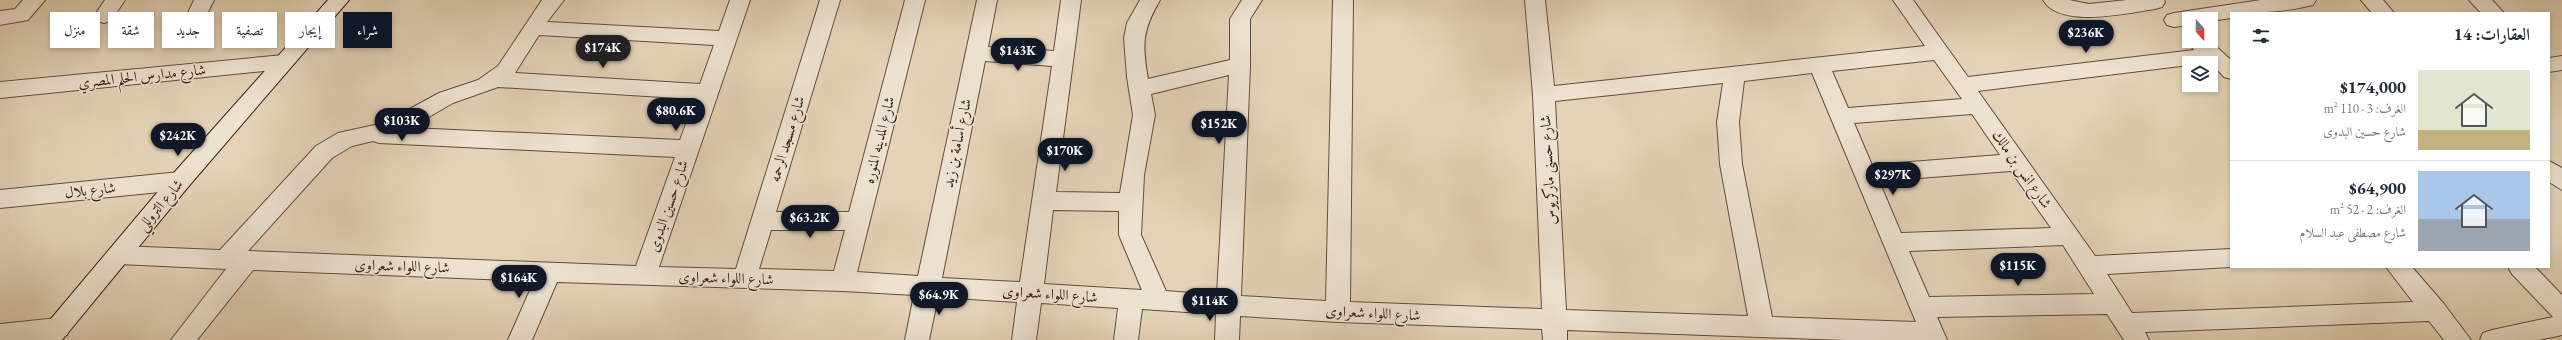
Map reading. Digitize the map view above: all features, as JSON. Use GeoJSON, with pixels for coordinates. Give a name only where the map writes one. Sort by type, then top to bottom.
{"type":"FeatureCollection","features":[{"type":"Feature","properties":{"kind":"street"},"geometry":{"type":"LineString","coordinates":[[0,18],[21,15],[35,0]]}},
{"type":"Feature","properties":{"kind":"street","name":"شارع التروللي"},"geometry":{"type":"LineString","coordinates":[[53,334],[180,181],[339,0]]}},
{"type":"Feature","properties":{"kind":"street"},"geometry":{"type":"LineString","coordinates":[[374,134],[399,125],[446,98],[485,85],[495,79],[505,71],[546,8],[554,0]]}},
{"type":"Feature","properties":{"kind":"street","name":"شارع حسين البدوى"},"geometry":{"type":"LineString","coordinates":[[644,276],[740,0]]}},
{"type":"Feature","properties":{"kind":"street","name":"شارع مسجد الرحمه"},"geometry":{"type":"LineString","coordinates":[[744,279],[830,0]]}},
{"type":"Feature","properties":{"kind":"street","name":"شارع المدينه المنوره"},"geometry":{"type":"LineString","coordinates":[[843,281],[915,0]]}},
{"type":"Feature","properties":{"kind":"street","name":"شارع أسامة بن زيد"},"geometry":{"type":"LineString","coordinates":[[917,340],[987,0]]}},
{"type":"Feature","properties":{"kind":"street"},"geometry":{"type":"LineString","coordinates":[[1024,340],[1071,0]]}},
{"type":"Feature","properties":{"kind":"street"},"geometry":{"type":"LineString","coordinates":[[1150,0],[1137,22],[1134,38],[1139,90],[1144,115],[1130,202],[1130,235],[1159,301]]}},
{"type":"Feature","properties":{"kind":"street"},"geometry":{"type":"LineString","coordinates":[[1228,340],[1240,65],[1240,19],[1252,0]]}},
{"type":"Feature","properties":{"kind":"street"},"geometry":{"type":"LineString","coordinates":[[1338,312],[1343,0]]}},
{"type":"Feature","properties":{"kind":"street","name":"شارع حسنى ماركريوس"},"geometry":{"type":"LineString","coordinates":[[1535,0],[1544,95],[1555,329]]}},
{"type":"Feature","properties":{"kind":"street","name":"شارع انس بن مالك"},"geometry":{"type":"LineString","coordinates":[[1902,0],[2069,236],[2132,332]]}},
{"type":"Feature","properties":{"kind":"street"},"geometry":{"type":"LineString","coordinates":[[2053,0],[2068,9],[2081,12],[2154,1],[2182,27]]}},
{"type":"Feature","properties":{"kind":"street"},"geometry":{"type":"LineString","coordinates":[[2250,12],[2278,9],[2306,0]]}},
{"type":"Feature","properties":{"kind":"street"},"geometry":{"type":"LineString","coordinates":[[2371,0],[2383,12]]}},
{"type":"Feature","properties":{"kind":"street"},"geometry":{"type":"LineString","coordinates":[[2479,0],[2493,12]]}},
{"type":"Feature","properties":{"kind":"street"},"geometry":{"type":"LineString","coordinates":[[2174,20],[2230,14]]}},
{"type":"Feature","properties":{"kind":"street"},"geometry":{"type":"LineString","coordinates":[[533,28],[726,39]]}},
{"type":"Feature","properties":{"kind":"street"},"geometry":{"type":"LineString","coordinates":[[2204,48],[2230,71]]}},
{"type":"Feature","properties":{"kind":"street"},"geometry":{"type":"LineString","coordinates":[[1544,95],[1939,52]]}},
{"type":"Feature","properties":{"kind":"street"},"geometry":{"type":"LineString","coordinates":[[976,53],[1063,59]]}},
{"type":"Feature","properties":{"kind":"street"},"geometry":{"type":"LineString","coordinates":[[1963,85],[2212,55]]}},
{"type":"Feature","properties":{"kind":"street","name":"شارع مدارس الحلم المصري"},"geometry":{"type":"LineString","coordinates":[[0,90],[284,62]]}},
{"type":"Feature","properties":{"kind":"street"},"geometry":{"type":"LineString","coordinates":[[1139,90],[1170,80],[1240,65]]}},
{"type":"Feature","properties":{"kind":"street"},"geometry":{"type":"LineString","coordinates":[[1819,65],[1934,336]]}},
{"type":"Feature","properties":{"kind":"street"},"geometry":{"type":"LineString","coordinates":[[1734,75],[1728,122],[1731,164],[1762,326]]}},
{"type":"Feature","properties":{"kind":"street"},"geometry":{"type":"LineString","coordinates":[[495,79],[708,92]]}},
{"type":"Feature","properties":{"kind":"street"},"geometry":{"type":"LineString","coordinates":[[1840,116],[1977,106]]}},
{"type":"Feature","properties":{"kind":"street"},"geometry":{"type":"LineString","coordinates":[[183,340],[236,260],[324,152],[346,139],[362,134],[374,134],[688,149]]}},
{"type":"Feature","properties":{"kind":"street"},"geometry":{"type":"LineString","coordinates":[[1865,174],[2017,162]]}},
{"type":"Feature","properties":{"kind":"street"},"geometry":{"type":"LineString","coordinates":[[2550,170],[2562,181]]}},
{"type":"Feature","properties":{"kind":"street","name":"شارع بلال"},"geometry":{"type":"LineString","coordinates":[[0,200],[180,181]]}},
{"type":"Feature","properties":{"kind":"street"},"geometry":{"type":"LineString","coordinates":[[1044,201],[1130,202]]}},
{"type":"Feature","properties":{"kind":"street"},"geometry":{"type":"LineString","coordinates":[[762,221],[858,221]]}},
{"type":"Feature","properties":{"kind":"street"},"geometry":{"type":"LineString","coordinates":[[1894,242],[2069,236]]}},
{"type":"Feature","properties":{"kind":"street","name":"شارع اللواء شعراوى"},"geometry":{"type":"LineString","coordinates":[[118,255],[644,276],[843,281],[1338,312],[1555,329],[1762,326],[1934,336]]}},
{"type":"Feature","properties":{"kind":"street"},"geometry":{"type":"LineString","coordinates":[[2089,266],[2230,258]]}},
{"type":"Feature","properties":{"kind":"street"},"geometry":{"type":"LineString","coordinates":[[2399,268],[2460,340]]}},
{"type":"Feature","properties":{"kind":"street"},"geometry":{"type":"LineString","coordinates":[[2521,268],[2562,311]]}},
{"type":"Feature","properties":{"kind":"street"},"geometry":{"type":"LineString","coordinates":[[520,340],[550,272]]}},
{"type":"Feature","properties":{"kind":"street"},"geometry":{"type":"LineString","coordinates":[[1126,340],[1131,300]]}},
{"type":"Feature","properties":{"kind":"street"},"geometry":{"type":"LineString","coordinates":[[1922,307],[2114,304]]}},
{"type":"Feature","properties":{"kind":"street"},"geometry":{"type":"LineString","coordinates":[[2132,332],[2436,312]]}},
{"type":"Feature","properties":{"kind":"street"},"geometry":{"type":"LineString","coordinates":[[2492,340],[2562,325]]}},
{"type":"Feature","properties":{"kind":"street"},"geometry":{"type":"LineString","coordinates":[[0,334],[53,334]]}}]}
